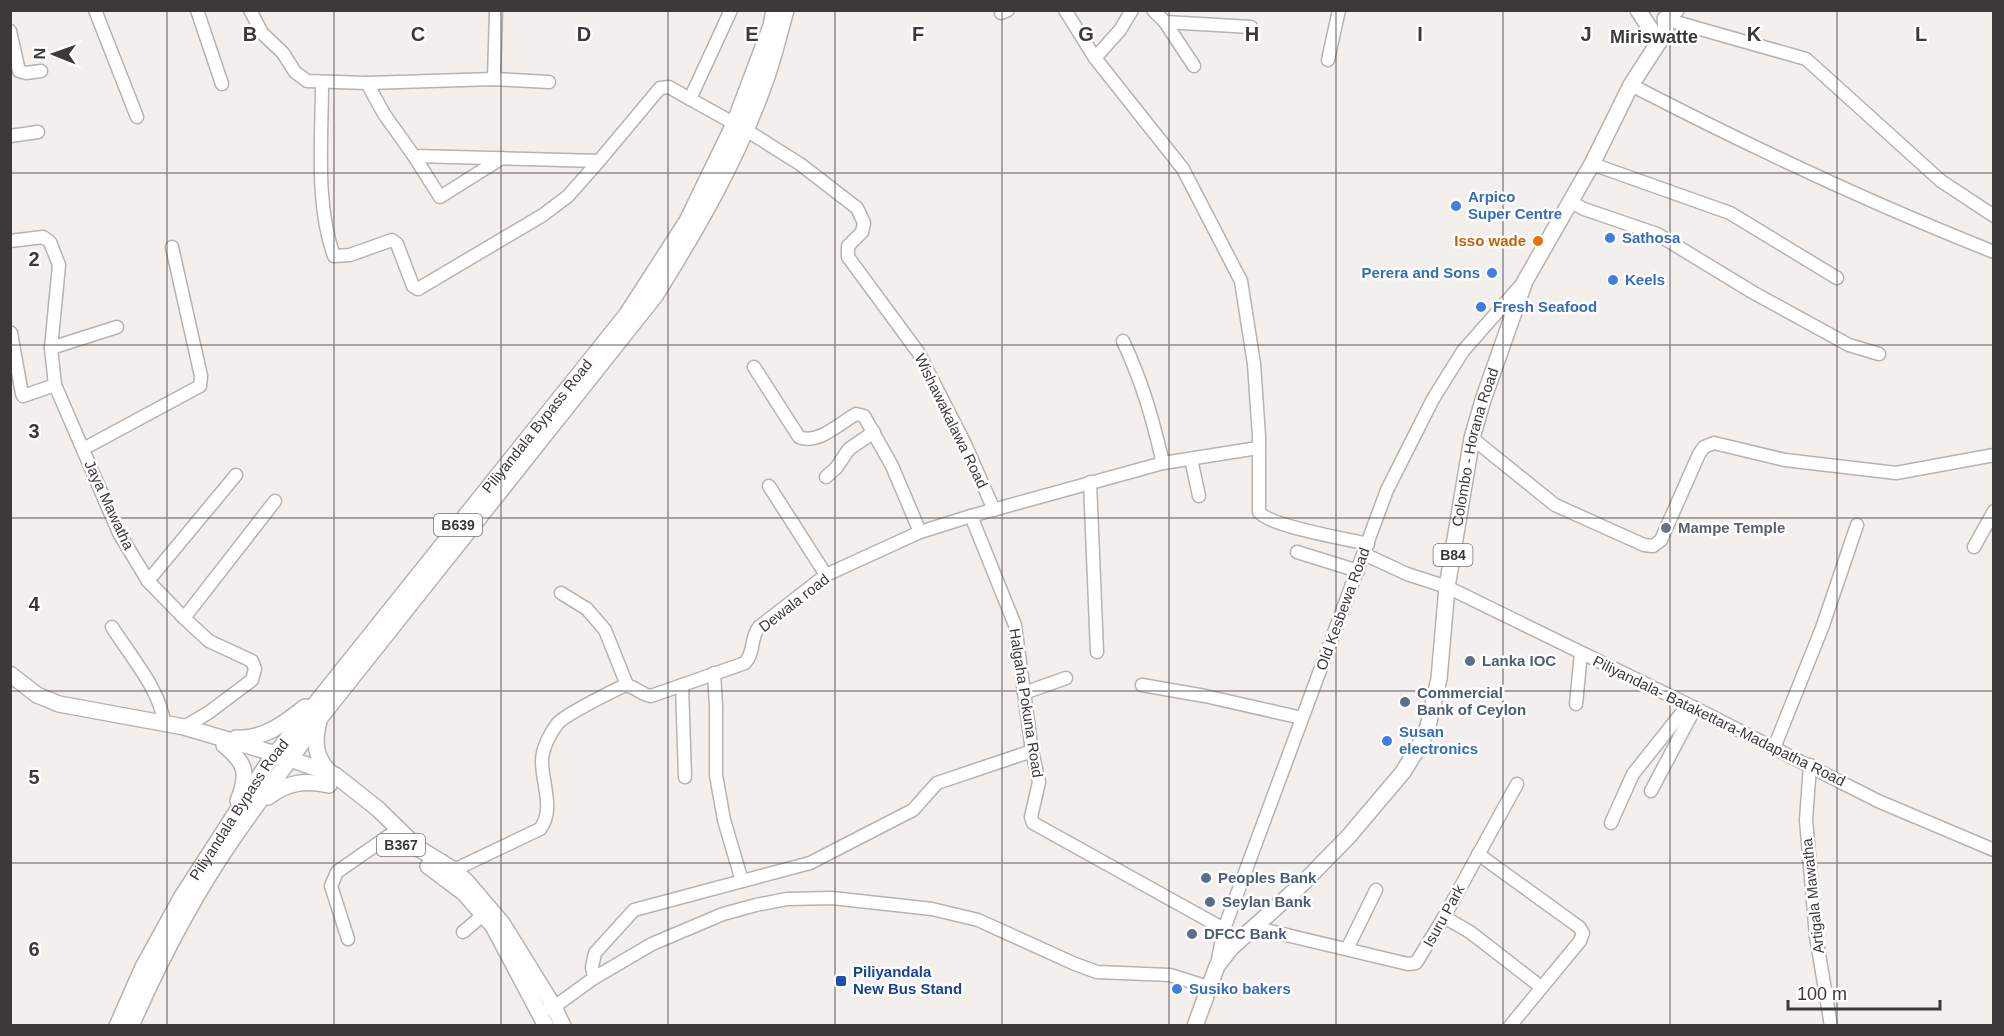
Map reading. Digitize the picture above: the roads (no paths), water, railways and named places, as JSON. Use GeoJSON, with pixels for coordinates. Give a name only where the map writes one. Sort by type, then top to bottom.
{"type":"FeatureCollection","features":[{"type":"Feature","properties":{"kind":"main road","name":"Piliyandala Bypass Road"},"geometry":{"type":"LineString","coordinates":[[117,1026],[143,967],[181,898],[232,818],[279,761],[320,718],[655,296],[700,223],[740,127],[774,10]]}},
{"type":"Feature","properties":{"kind":"main road","name":"Piliyandala Bypass Road"},"geometry":{"type":"LineString","coordinates":[[131,1026],[155,972],[182,922],[233,838],[258,805],[279,761],[325,693],[627,314],[687,221],[765,84],[786,10]]}},
{"type":"Feature","properties":{"kind":"main road"},"geometry":{"type":"LineString","coordinates":[[1638,10],[1659,42]]}},
{"type":"Feature","properties":{"kind":"main road","name":"Colombo - Horana Road"},"geometry":{"type":"LineString","coordinates":[[1195,1026],[1217,966],[1231,948],[1303,883],[1349,836],[1403,772],[1421,742],[1428,726],[1439,679],[1447,587],[1472,438],[1483,400],[1525,281],[1592,164],[1631,85],[1666,31],[1670,15]]}},
{"type":"Feature","properties":{"kind":"main road","name":"B367"},"geometry":{"type":"LineString","coordinates":[[10,674],[37,695],[59,704],[192,729],[279,761],[306,774],[335,782],[378,809],[502,923],[547,1015]]}},
{"type":"Feature","properties":{"kind":"main road"},"geometry":{"type":"LineString","coordinates":[[222,741],[258,736],[281,726],[325,693]]}},
{"type":"Feature","properties":{"kind":"main road"},"geometry":{"type":"LineString","coordinates":[[320,718],[316,752],[335,782]]}},
{"type":"Feature","properties":{"kind":"main road"},"geometry":{"type":"LineString","coordinates":[[222,741],[241,761],[244,768],[241,793],[232,818]]}},
{"type":"Feature","properties":{"kind":"main road"},"geometry":{"type":"LineString","coordinates":[[258,805],[291,783],[335,782]]}},
{"type":"Feature","properties":{"kind":"main road","name":"B367"},"geometry":{"type":"LineString","coordinates":[[335,782],[410,854],[450,875],[493,926],[547,1015],[563,1026]]}},
{"type":"Feature","properties":{"kind":"street"},"geometry":{"type":"LineString","coordinates":[[95,10],[137,117]]}},
{"type":"Feature","properties":{"kind":"street"},"geometry":{"type":"LineString","coordinates":[[197,10],[222,84]]}},
{"type":"Feature","properties":{"kind":"street"},"geometry":{"type":"LineString","coordinates":[[250,10],[262,33],[282,53],[295,72],[307,81],[322,83],[494,80],[549,82]]}},
{"type":"Feature","properties":{"kind":"street"},"geometry":{"type":"LineString","coordinates":[[494,80],[496,10]]}},
{"type":"Feature","properties":{"kind":"street"},"geometry":{"type":"LineString","coordinates":[[690,99],[731,10]]}},
{"type":"Feature","properties":{"kind":"street"},"geometry":{"type":"LineString","coordinates":[[1065,10],[1095,58],[1183,169],[1241,281],[1254,364],[1259,436],[1259,512],[1262,517],[1366,549]]}},
{"type":"Feature","properties":{"kind":"street"},"geometry":{"type":"LineString","coordinates":[[1095,58],[1120,30],[1132,10]]}},
{"type":"Feature","properties":{"kind":"street"},"geometry":{"type":"LineString","coordinates":[[1153,10],[1165,22],[1194,66]]}},
{"type":"Feature","properties":{"kind":"street"},"geometry":{"type":"LineString","coordinates":[[1328,60],[1338,10]]}},
{"type":"Feature","properties":{"kind":"street"},"geometry":{"type":"LineString","coordinates":[[1670,15],[1806,59],[1941,182],[1994,216]]}},
{"type":"Feature","properties":{"kind":"street"},"geometry":{"type":"LineString","coordinates":[[1165,22],[1251,27]]}},
{"type":"Feature","properties":{"kind":"street"},"geometry":{"type":"LineString","coordinates":[[10,31],[19,71],[26,73],[41,71]]}},
{"type":"Feature","properties":{"kind":"street"},"geometry":{"type":"LineString","coordinates":[[322,83],[321,180],[328,241],[334,256],[350,255],[392,240],[397,244],[412,286],[418,289],[543,215],[568,196],[599,161]]}},
{"type":"Feature","properties":{"kind":"street"},"geometry":{"type":"LineString","coordinates":[[367,83],[384,114],[414,156],[441,201],[502,158]]}},
{"type":"Feature","properties":{"kind":"street"},"geometry":{"type":"LineString","coordinates":[[1631,85],[1746,143],[1910,219],[1994,252]]}},
{"type":"Feature","properties":{"kind":"street","name":"Wishawakalawa Road"},"geometry":{"type":"LineString","coordinates":[[599,161],[660,88],[669,87],[800,164],[857,208],[864,223],[862,232],[848,246],[848,257],[918,352],[965,444],[994,510]]}},
{"type":"Feature","properties":{"kind":"street"},"geometry":{"type":"LineString","coordinates":[[10,136],[38,132]]}},
{"type":"Feature","properties":{"kind":"street"},"geometry":{"type":"LineString","coordinates":[[414,156],[599,161]]}},
{"type":"Feature","properties":{"kind":"street"},"geometry":{"type":"LineString","coordinates":[[1592,164],[1730,213],[1837,278]]}},
{"type":"Feature","properties":{"kind":"street"},"geometry":{"type":"LineString","coordinates":[[1571,202],[1584,209],[1658,234],[1754,293],[1849,345],[1879,354]]}},
{"type":"Feature","properties":{"kind":"street","name":"Jaya Mawatha"},"geometry":{"type":"LineString","coordinates":[[10,241],[43,237],[50,242],[59,265],[51,348],[56,385],[119,533],[148,581],[184,618],[209,641],[252,661],[255,669],[252,680],[208,713],[192,729]]}},
{"type":"Feature","properties":{"kind":"street"},"geometry":{"type":"LineString","coordinates":[[83,449],[200,386],[201,376],[172,247]]}},
{"type":"Feature","properties":{"kind":"street","name":"Old Kesbewa Road"},"geometry":{"type":"LineString","coordinates":[[1217,966],[1224,929],[1387,490],[1432,399],[1464,351],[1525,281]]}},
{"type":"Feature","properties":{"kind":"street"},"geometry":{"type":"LineString","coordinates":[[51,348],[117,327]]}},
{"type":"Feature","properties":{"kind":"street"},"geometry":{"type":"LineString","coordinates":[[10,333],[23,396],[56,385]]}},
{"type":"Feature","properties":{"kind":"street"},"geometry":{"type":"LineString","coordinates":[[1123,341],[1146,396],[1163,463]]}},
{"type":"Feature","properties":{"kind":"street"},"geometry":{"type":"LineString","coordinates":[[754,367],[799,437],[810,439],[825,434],[856,414],[864,417],[892,466],[920,532]]}},
{"type":"Feature","properties":{"kind":"street"},"geometry":{"type":"LineString","coordinates":[[826,477],[836,468],[849,448],[874,432]]}},
{"type":"Feature","properties":{"kind":"street"},"geometry":{"type":"LineString","coordinates":[[1472,438],[1555,505],[1653,546],[1661,540],[1699,454],[1704,447],[1714,443],[1785,460],[1896,473],[1994,455]]}},
{"type":"Feature","properties":{"kind":"street","name":"Dewala road"},"geometry":{"type":"LineString","coordinates":[[627,685],[644,695],[651,696],[745,663],[750,657],[755,632],[759,627],[826,575],[920,532],[1163,463],[1258,448]]}},
{"type":"Feature","properties":{"kind":"street"},"geometry":{"type":"LineString","coordinates":[[1191,459],[1199,496]]}},
{"type":"Feature","properties":{"kind":"street"},"geometry":{"type":"LineString","coordinates":[[148,581],[236,475]]}},
{"type":"Feature","properties":{"kind":"street"},"geometry":{"type":"LineString","coordinates":[[1090,482],[1097,652]]}},
{"type":"Feature","properties":{"kind":"street"},"geometry":{"type":"LineString","coordinates":[[769,486],[826,575]]}},
{"type":"Feature","properties":{"kind":"street"},"geometry":{"type":"LineString","coordinates":[[184,618],[275,501]]}},
{"type":"Feature","properties":{"kind":"street"},"geometry":{"type":"LineString","coordinates":[[1974,547],[1994,512]]}},
{"type":"Feature","properties":{"kind":"street","name":"Halgaha Pokuna Road"},"geometry":{"type":"LineString","coordinates":[[970,516],[1015,625],[1032,751],[1039,782],[1031,817],[1034,823],[1224,929]]}},
{"type":"Feature","properties":{"kind":"street"},"geometry":{"type":"LineString","coordinates":[[1774,748],[1822,628],[1857,525]]}},
{"type":"Feature","properties":{"kind":"street","name":"Piliyandala- Batakettara-Madapatha Road"},"geometry":{"type":"LineString","coordinates":[[1366,549],[1407,574],[1447,587],[1692,706],[1878,801],[1994,850]]}},
{"type":"Feature","properties":{"kind":"street"},"geometry":{"type":"LineString","coordinates":[[1297,552],[1358,572]]}},
{"type":"Feature","properties":{"kind":"street"},"geometry":{"type":"LineString","coordinates":[[450,875],[540,829],[548,812],[542,760],[548,739],[559,721],[627,685],[605,630],[587,609],[561,593]]}},
{"type":"Feature","properties":{"kind":"street"},"geometry":{"type":"LineString","coordinates":[[112,627],[158,701],[164,723]]}},
{"type":"Feature","properties":{"kind":"street"},"geometry":{"type":"LineString","coordinates":[[1576,704],[1581,652]]}},
{"type":"Feature","properties":{"kind":"street"},"geometry":{"type":"LineString","coordinates":[[714,673],[716,775],[724,820],[742,881]]}},
{"type":"Feature","properties":{"kind":"street"},"geometry":{"type":"LineString","coordinates":[[1024,693],[1066,678]]}},
{"type":"Feature","properties":{"kind":"street"},"geometry":{"type":"LineString","coordinates":[[682,685],[685,777]]}},
{"type":"Feature","properties":{"kind":"street"},"geometry":{"type":"LineString","coordinates":[[1142,685],[1205,696],[1302,718]]}},
{"type":"Feature","properties":{"kind":"street"},"geometry":{"type":"LineString","coordinates":[[1651,791],[1692,706]]}},
{"type":"Feature","properties":{"kind":"street"},"geometry":{"type":"LineString","coordinates":[[1611,823],[1633,774],[1692,706]]}},
{"type":"Feature","properties":{"kind":"street"},"geometry":{"type":"LineString","coordinates":[[594,978],[592,967],[595,953],[634,910],[810,862],[913,810],[937,783],[1032,751]]}},
{"type":"Feature","properties":{"kind":"street","name":"Artigala Mawatha"},"geometry":{"type":"LineString","coordinates":[[1810,765],[1806,820],[1816,936],[1831,1026]]}},
{"type":"Feature","properties":{"kind":"street","name":"Isuru Park"},"geometry":{"type":"LineString","coordinates":[[1253,927],[1408,964],[1416,963],[1517,784]]}},
{"type":"Feature","properties":{"kind":"street"},"geometry":{"type":"LineString","coordinates":[[348,939],[331,886],[337,872],[390,835]]}},
{"type":"Feature","properties":{"kind":"street"},"geometry":{"type":"LineString","coordinates":[[1478,855],[1579,927],[1583,933],[1580,941],[1510,1026]]}},
{"type":"Feature","properties":{"kind":"street"},"geometry":{"type":"LineString","coordinates":[[1347,949],[1376,890]]}},
{"type":"Feature","properties":{"kind":"street"},"geometry":{"type":"LineString","coordinates":[[547,1015],[594,978],[652,944],[723,914],[788,899],[832,898],[932,909],[978,920],[1097,972],[1170,975],[1208,987]]}},
{"type":"Feature","properties":{"kind":"street"},"geometry":{"type":"LineString","coordinates":[[463,932],[483,915]]}},
{"type":"Feature","properties":{"kind":"street"},"geometry":{"type":"LineString","coordinates":[[1444,917],[1464,928],[1541,987]]}},
{"type":"Feature","properties":{"kind":"place","name":"Arpico Super Centre"},"geometry":{"type":"Point","coordinates":[1456,206]}},
{"type":"Feature","properties":{"kind":"place","name":"Sathosa"},"geometry":{"type":"Point","coordinates":[1610,238]}},
{"type":"Feature","properties":{"kind":"place","name":"Isso wade"},"geometry":{"type":"Point","coordinates":[1538,241]}},
{"type":"Feature","properties":{"kind":"place","name":"Perera and Sons"},"geometry":{"type":"Point","coordinates":[1492,273]}},
{"type":"Feature","properties":{"kind":"place","name":"Keels"},"geometry":{"type":"Point","coordinates":[1613,280]}},
{"type":"Feature","properties":{"kind":"place","name":"Fresh Seafood"},"geometry":{"type":"Point","coordinates":[1481,307]}},
{"type":"Feature","properties":{"kind":"place","name":"Mampe Temple"},"geometry":{"type":"Point","coordinates":[1666,528]}},
{"type":"Feature","properties":{"kind":"place","name":"Lanka IOC"},"geometry":{"type":"Point","coordinates":[1470,661]}},
{"type":"Feature","properties":{"kind":"place","name":"Commercial Bank of Ceylon"},"geometry":{"type":"Point","coordinates":[1405,702]}},
{"type":"Feature","properties":{"kind":"place","name":"Susan electronics"},"geometry":{"type":"Point","coordinates":[1387,741]}},
{"type":"Feature","properties":{"kind":"place","name":"Peoples Bank"},"geometry":{"type":"Point","coordinates":[1206,878]}},
{"type":"Feature","properties":{"kind":"place","name":"Seylan Bank"},"geometry":{"type":"Point","coordinates":[1210,902]}},
{"type":"Feature","properties":{"kind":"place","name":"DFCC Bank"},"geometry":{"type":"Point","coordinates":[1192,934]}},
{"type":"Feature","properties":{"kind":"place","name":"Piliyandala New Bus Stand"},"geometry":{"type":"Point","coordinates":[841,981]}},
{"type":"Feature","properties":{"kind":"place","name":"Susiko bakers"},"geometry":{"type":"Point","coordinates":[1177,989]}},
{"type":"Feature","properties":{"kind":"district","name":"Miriswatte"},"geometry":{"type":"Point","coordinates":[1654,37]}}]}
